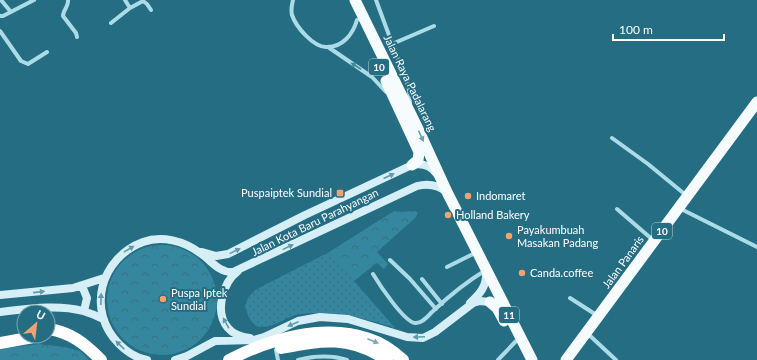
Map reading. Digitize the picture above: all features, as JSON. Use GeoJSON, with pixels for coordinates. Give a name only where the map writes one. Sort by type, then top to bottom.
{"type":"FeatureCollection","features":[{"type":"Feature","properties":{"kind":"highway","name":"Jalan Raya Padalarang"},"geometry":{"type":"LineString","coordinates":[[348,0],[419,153],[418,160],[412,165]]}},
{"type":"Feature","properties":{"kind":"highway","name":"Jalan Raya Padalarang"},"geometry":{"type":"LineString","coordinates":[[355,0],[447,192],[532,360]]}},
{"type":"Feature","properties":{"kind":"highway","name":"Jalan Panaris"},"geometry":{"type":"LineString","coordinates":[[566,360],[757,102]]}},
{"type":"Feature","properties":{"kind":"highway"},"geometry":{"type":"LineString","coordinates":[[490,302],[498,310],[526,360]]}},
{"type":"Feature","properties":{"kind":"highway"},"geometry":{"type":"LineString","coordinates":[[56,331],[71,335],[101,360]]}},
{"type":"Feature","properties":{"kind":"highway"},"geometry":{"type":"LineString","coordinates":[[229,360],[266,344],[316,333],[334,332],[369,339],[387,347],[403,360]]}},
{"type":"Feature","properties":{"kind":"highway"},"geometry":{"type":"LineString","coordinates":[[0,336],[16,333]]}},
{"type":"Feature","properties":{"kind":"highway"},"geometry":{"type":"LineString","coordinates":[[56,337],[72,342],[92,360]]}},
{"type":"Feature","properties":{"kind":"highway"},"geometry":{"type":"LineString","coordinates":[[0,343],[16,340]]}},
{"type":"Feature","properties":{"kind":"highway"},"geometry":{"type":"LineString","coordinates":[[247,360],[277,355],[319,341],[350,343],[365,348],[387,360]]}},
{"type":"Feature","properties":{"kind":"main road","name":"Jalan Raya Padalarang"},"geometry":{"type":"LineString","coordinates":[[412,165],[420,164],[427,166],[434,170],[441,179]]}},
{"type":"Feature","properties":{"kind":"main road","name":"Jalan Kota Baru Parahyangan"},"geometry":{"type":"LineString","coordinates":[[148,360],[137,357],[123,348],[111,335],[104,319],[100,298],[104,278],[119,256],[130,248],[143,242],[155,239],[173,240],[206,254],[216,256],[228,254],[311,212],[412,165]]}},
{"type":"Feature","properties":{"kind":"main road","name":"Jalan Kota Baru Parahyangan"},"geometry":{"type":"LineString","coordinates":[[197,250],[225,272],[233,272],[415,186],[437,186],[447,192]]}},
{"type":"Feature","properties":{"kind":"main road"},"geometry":{"type":"LineString","coordinates":[[240,270],[229,279],[224,289],[222,311],[225,324],[234,333],[249,338],[273,333]]}},
{"type":"Feature","properties":{"kind":"main road"},"geometry":{"type":"LineString","coordinates":[[452,319],[474,300],[482,290],[486,280],[486,270]]}},
{"type":"Feature","properties":{"kind":"main road"},"geometry":{"type":"LineString","coordinates":[[0,295],[73,288],[104,278]]}},
{"type":"Feature","properties":{"kind":"main road"},"geometry":{"type":"LineString","coordinates":[[82,286],[87,298],[84,311]]}},
{"type":"Feature","properties":{"kind":"main road"},"geometry":{"type":"LineString","coordinates":[[175,360],[187,356],[217,341],[250,341],[302,320],[320,317],[336,317],[360,322],[397,334],[419,338],[432,334],[476,302],[490,302]]}},
{"type":"Feature","properties":{"kind":"main road"},"geometry":{"type":"LineString","coordinates":[[0,312],[59,308],[84,311],[104,319]]}},
{"type":"Feature","properties":{"kind":"street"},"geometry":{"type":"LineString","coordinates":[[1,0],[11,12]]}},
{"type":"Feature","properties":{"kind":"street"},"geometry":{"type":"LineString","coordinates":[[0,16],[11,12],[32,0]]}},
{"type":"Feature","properties":{"kind":"street"},"geometry":{"type":"LineString","coordinates":[[68,0],[68,5],[63,12],[63,16],[76,33],[77,37]]}},
{"type":"Feature","properties":{"kind":"street"},"geometry":{"type":"LineString","coordinates":[[125,0],[130,8]]}},
{"type":"Feature","properties":{"kind":"street"},"geometry":{"type":"LineString","coordinates":[[293,0],[292,14],[302,31],[317,44],[328,47],[372,77],[395,101]]}},
{"type":"Feature","properties":{"kind":"street"},"geometry":{"type":"LineString","coordinates":[[376,0],[409,89],[412,117]]}},
{"type":"Feature","properties":{"kind":"street"},"geometry":{"type":"LineString","coordinates":[[111,24],[130,8],[143,1],[151,10]]}},
{"type":"Feature","properties":{"kind":"street"},"geometry":{"type":"LineString","coordinates":[[328,47],[340,44],[348,38],[355,27],[357,20]]}},
{"type":"Feature","properties":{"kind":"street"},"geometry":{"type":"LineString","coordinates":[[392,44],[434,26]]}},
{"type":"Feature","properties":{"kind":"street"},"geometry":{"type":"LineString","coordinates":[[0,31],[21,61],[25,64],[28,64],[47,52]]}},
{"type":"Feature","properties":{"kind":"street"},"geometry":{"type":"LineString","coordinates":[[612,138],[648,164],[687,196]]}},
{"type":"Feature","properties":{"kind":"street"},"geometry":{"type":"LineString","coordinates":[[679,208],[757,247]]}},
{"type":"Feature","properties":{"kind":"street"},"geometry":{"type":"LineString","coordinates":[[617,209],[654,241]]}},
{"type":"Feature","properties":{"kind":"street"},"geometry":{"type":"LineString","coordinates":[[447,267],[477,252]]}},
{"type":"Feature","properties":{"kind":"street"},"geometry":{"type":"LineString","coordinates":[[390,260],[410,279],[436,309]]}},
{"type":"Feature","properties":{"kind":"street"},"geometry":{"type":"LineString","coordinates":[[373,274],[390,299],[410,322],[414,323],[420,322],[442,304],[453,292],[486,270]]}},
{"type":"Feature","properties":{"kind":"street"},"geometry":{"type":"LineString","coordinates":[[422,279],[442,304]]}},
{"type":"Feature","properties":{"kind":"street"},"geometry":{"type":"LineString","coordinates":[[570,298],[599,316]]}},
{"type":"Feature","properties":{"kind":"street"},"geometry":{"type":"LineString","coordinates":[[587,332],[616,360]]}},
{"type":"Feature","properties":{"kind":"street"},"geometry":{"type":"LineString","coordinates":[[498,360],[516,341]]}},
{"type":"Feature","properties":{"kind":"street"},"geometry":{"type":"LineString","coordinates":[[298,360],[324,356],[347,360]]}},
{"type":"Feature","properties":{"kind":"green space"},"geometry":{"type":"Polygon","coordinates":[[[394,211],[415,211],[418,213],[415,218],[377,252],[388,264],[384,269],[377,263],[354,281],[329,252],[394,211]]]}},
{"type":"Feature","properties":{"kind":"green space"},"geometry":{"type":"Polygon","coordinates":[[[162,245],[183,249],[193,254],[201,261],[208,269],[213,279],[217,300],[213,321],[208,331],[201,339],[193,346],[183,351],[162,355],[141,351],[131,346],[123,339],[116,331],[111,321],[107,300],[111,279],[116,269],[123,261],[131,254],[141,249],[162,245]]]}},
{"type":"Feature","properties":{"kind":"green space"},"geometry":{"type":"Polygon","coordinates":[[[329,252],[395,328],[361,318],[325,313],[296,315],[266,327],[260,327],[254,324],[250,319],[245,306],[248,298],[255,290],[329,252]]]}},
{"type":"Feature","properties":{"kind":"green space"},"geometry":{"type":"Polygon","coordinates":[[[38,344],[65,347],[80,351],[89,360],[0,360],[0,349],[38,344]]]}},
{"type":"Feature","properties":{"kind":"place","name":"Puspaiptek Sundial"},"geometry":{"type":"Point","coordinates":[340,193]}},
{"type":"Feature","properties":{"kind":"place","name":"Indomaret"},"geometry":{"type":"Point","coordinates":[468,196]}},
{"type":"Feature","properties":{"kind":"place","name":"Holland Bakery"},"geometry":{"type":"Point","coordinates":[448,215]}},
{"type":"Feature","properties":{"kind":"place","name":"Payakumbuah Masakan Padang"},"geometry":{"type":"Point","coordinates":[509,236]}},
{"type":"Feature","properties":{"kind":"place","name":"Canda.coffee"},"geometry":{"type":"Point","coordinates":[522,273]}},
{"type":"Feature","properties":{"kind":"place","name":"Puspa Iptek Sundial"},"geometry":{"type":"Point","coordinates":[163,299]}}]}
